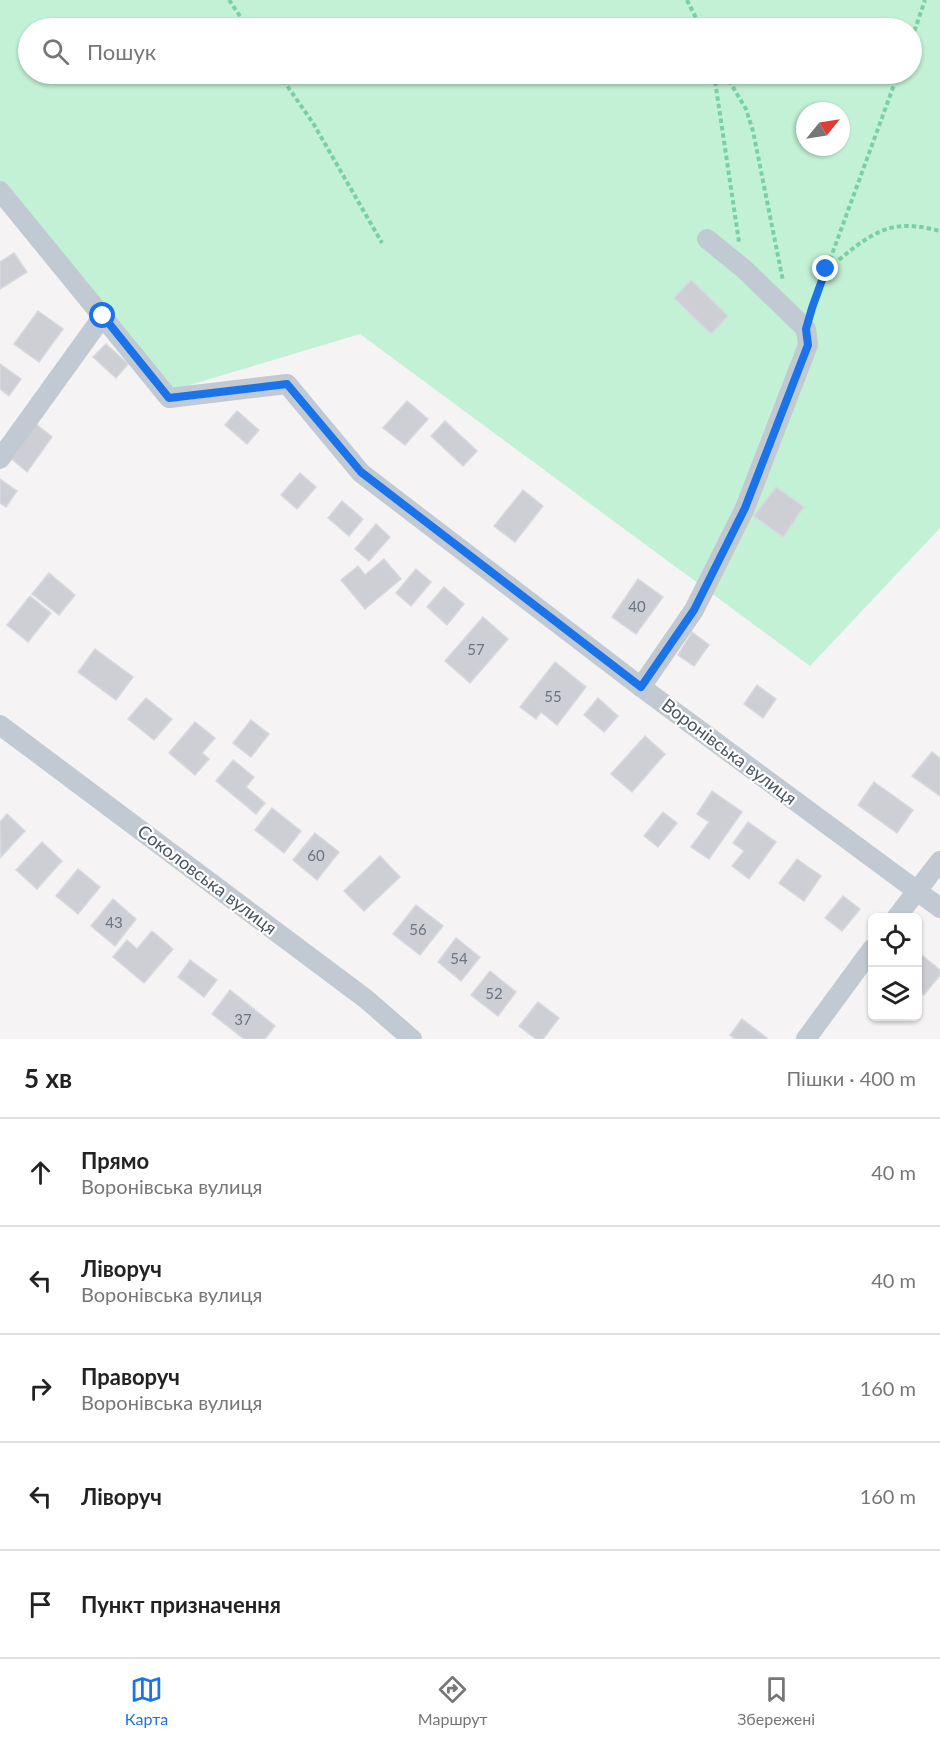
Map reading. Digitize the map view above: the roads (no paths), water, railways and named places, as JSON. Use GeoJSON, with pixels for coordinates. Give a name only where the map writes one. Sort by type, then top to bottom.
{"type":"FeatureCollection","features":[{"type":"Feature","properties":{"kind":"street"},"geometry":{"type":"LineString","coordinates":[[0,191],[103,316],[0,459]]}},
{"type":"Feature","properties":{"kind":"street"},"geometry":{"type":"LineString","coordinates":[[641,687],[694,610],[745,508],[808,345],[806,329],[744,269],[707,239]]}},
{"type":"Feature","properties":{"kind":"street","name":"Воронівська вулиця"},"geometry":{"type":"LineString","coordinates":[[103,316],[169,398],[287,384],[361,472],[641,687],[940,908]]}},
{"type":"Feature","properties":{"kind":"street","name":"Соколовська вулиця"},"geometry":{"type":"LineString","coordinates":[[0,724],[366,999],[412,1039]]}},
{"type":"Feature","properties":{"kind":"street"},"geometry":{"type":"LineString","coordinates":[[900,913],[940,861]]}},
{"type":"Feature","properties":{"kind":"street"},"geometry":{"type":"LineString","coordinates":[[806,1039],[868,956]]}}]}
